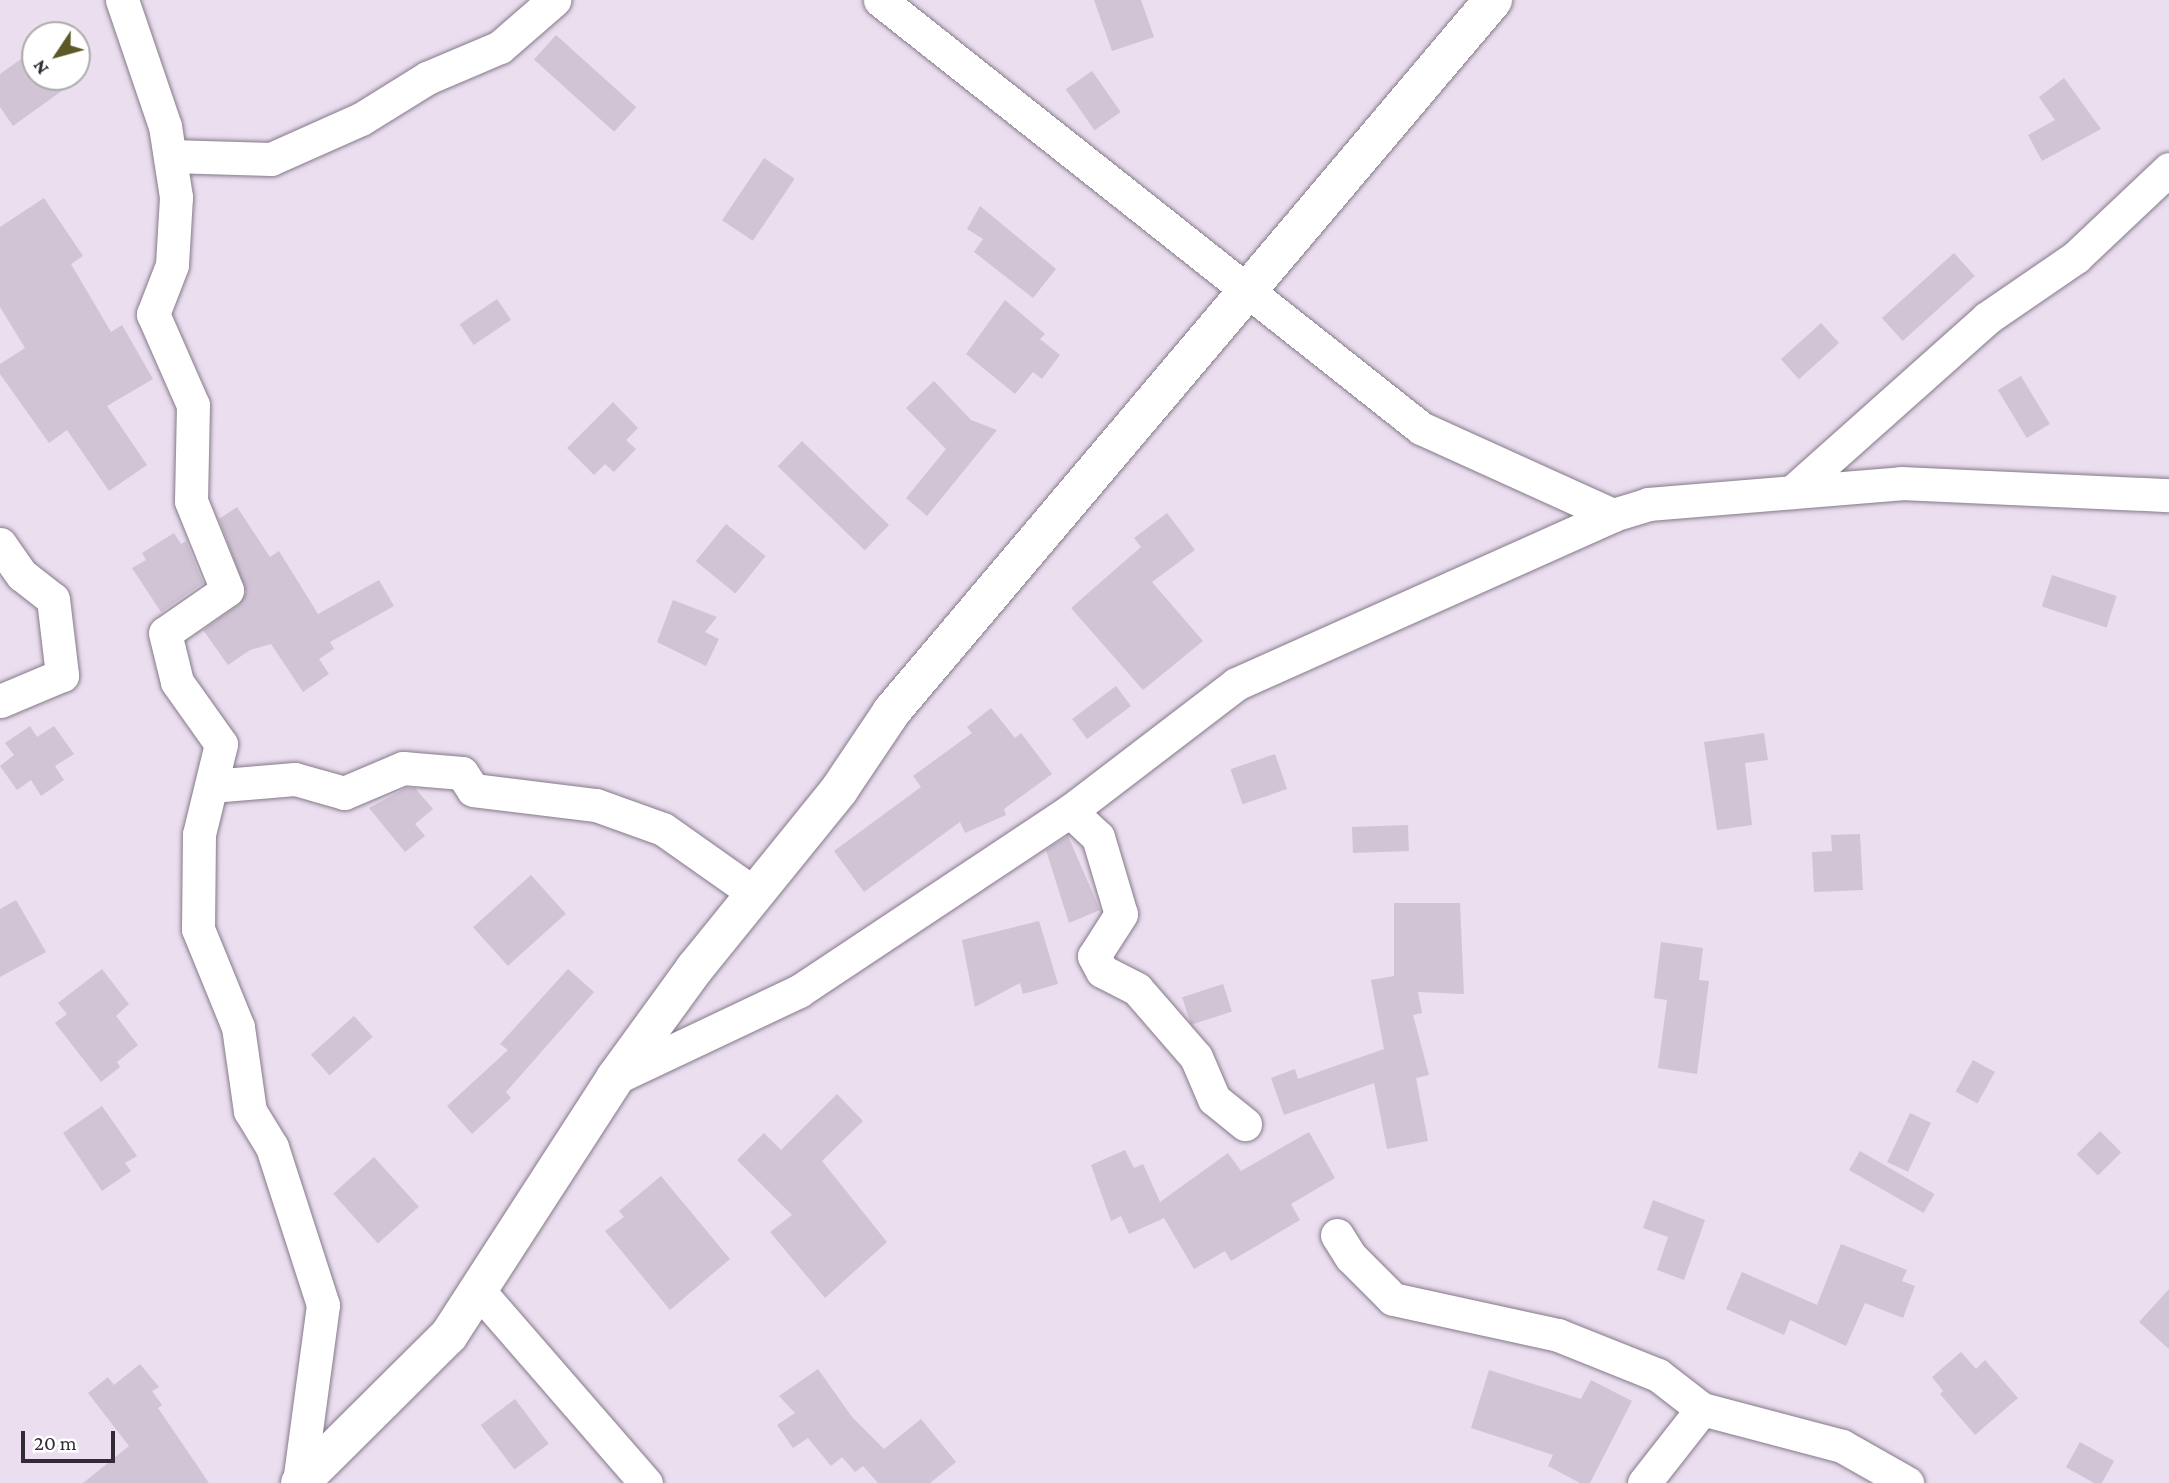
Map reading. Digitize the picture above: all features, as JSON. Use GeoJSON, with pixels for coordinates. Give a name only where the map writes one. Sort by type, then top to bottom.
{"type":"FeatureCollection","features":[{"type":"Feature","properties":{"kind":"street"},"geometry":{"type":"LineString","coordinates":[[122,0],[164,126],[176,197],[172,265],[153,314],[193,405],[191,501],[227,590],[165,633],[177,682],[221,744],[199,834],[198,929],[238,1027],[250,1111],[272,1147],[323,1306],[300,1483]]}},
{"type":"Feature","properties":{"kind":"street"},"geometry":{"type":"LineString","coordinates":[[170,156],[271,159],[361,119],[427,78],[500,47],[554,0]]}},
{"type":"Feature","properties":{"kind":"street"},"geometry":{"type":"LineString","coordinates":[[880,0],[1421,428],[1613,515]]}},
{"type":"Feature","properties":{"kind":"street"},"geometry":{"type":"LineString","coordinates":[[300,1483],[449,1335],[615,1077],[755,894],[839,790],[892,711],[1249,293],[1493,0]]}},
{"type":"Feature","properties":{"kind":"street"},"geometry":{"type":"LineString","coordinates":[[1792,492],[1987,318],[2076,257],[2169,169]]}},
{"type":"Feature","properties":{"kind":"street"},"geometry":{"type":"LineString","coordinates":[[615,1077],[799,991],[1070,811],[1236,684],[1613,515],[1648,504],[1901,483],[2169,495]]}},
{"type":"Feature","properties":{"kind":"street"},"geometry":{"type":"LineString","coordinates":[[0,544],[22,575],[53,599],[62,675],[0,701]]}},
{"type":"Feature","properties":{"kind":"street"},"geometry":{"type":"LineString","coordinates":[[211,786],[295,779],[344,793],[403,768],[462,773],[473,790],[596,805],[663,829],[755,894]]}},
{"type":"Feature","properties":{"kind":"street"},"geometry":{"type":"LineString","coordinates":[[1070,811],[1098,837],[1122,914],[1094,956],[1102,971],[1137,989],[1196,1057],[1214,1099],[1245,1124]]}},
{"type":"Feature","properties":{"kind":"street"},"geometry":{"type":"LineString","coordinates":[[1337,1235],[1351,1256],[1393,1299],[1558,1335],[1658,1375],[1702,1409],[1842,1446],[1907,1483]]}},
{"type":"Feature","properties":{"kind":"street"},"geometry":{"type":"LineString","coordinates":[[478,1290],[646,1483]]}},
{"type":"Feature","properties":{"kind":"street"},"geometry":{"type":"LineString","coordinates":[[1644,1483],[1702,1409]]}},
{"type":"Feature","properties":{"kind":"building"},"geometry":{"type":"Polygon","coordinates":[[[1094,0],[1141,0],[1154,37],[1112,51],[1094,0]]]}},
{"type":"Feature","properties":{"kind":"building"},"geometry":{"type":"Polygon","coordinates":[[[556,35],[636,107],[614,132],[534,60],[556,35]]]}},
{"type":"Feature","properties":{"kind":"building"},"geometry":{"type":"Polygon","coordinates":[[[21,59],[21,91],[62,91],[13,126],[0,107],[0,74],[21,59]]]}},
{"type":"Feature","properties":{"kind":"building"},"geometry":{"type":"Polygon","coordinates":[[[1092,71],[1121,112],[1094,130],[1066,89],[1092,71]]]}},
{"type":"Feature","properties":{"kind":"building"},"geometry":{"type":"Polygon","coordinates":[[[2064,78],[2101,129],[2042,161],[2028,135],[2055,120],[2039,97],[2064,78]]]}},
{"type":"Feature","properties":{"kind":"building"},"geometry":{"type":"Polygon","coordinates":[[[764,158],[795,179],[753,241],[722,220],[764,158]]]}},
{"type":"Feature","properties":{"kind":"building"},"geometry":{"type":"Polygon","coordinates":[[[44,198],[83,256],[71,264],[111,332],[122,325],[153,379],[107,406],[147,465],[109,491],[67,430],[49,443],[0,374],[0,364],[25,348],[0,307],[0,227],[44,198]]]}},
{"type":"Feature","properties":{"kind":"building"},"geometry":{"type":"Polygon","coordinates":[[[980,206],[1056,269],[1033,298],[974,252],[983,239],[967,229],[980,206]]]}},
{"type":"Feature","properties":{"kind":"building"},"geometry":{"type":"Polygon","coordinates":[[[1954,253],[1975,276],[1903,341],[1882,318],[1954,253]]]}},
{"type":"Feature","properties":{"kind":"building"},"geometry":{"type":"Polygon","coordinates":[[[497,299],[511,320],[474,345],[460,324],[497,299]]]}},
{"type":"Feature","properties":{"kind":"building"},"geometry":{"type":"Polygon","coordinates":[[[1005,300],[1045,334],[1040,339],[1060,355],[1042,379],[1033,372],[1015,394],[966,354],[1005,300]]]}},
{"type":"Feature","properties":{"kind":"building"},"geometry":{"type":"Polygon","coordinates":[[[1821,323],[1839,343],[1799,379],[1781,359],[1821,323]]]}},
{"type":"Feature","properties":{"kind":"building"},"geometry":{"type":"Polygon","coordinates":[[[2021,376],[2050,424],[2027,438],[1998,390],[2021,376]]]}},
{"type":"Feature","properties":{"kind":"building"},"geometry":{"type":"Polygon","coordinates":[[[934,381],[971,420],[997,430],[927,516],[906,498],[946,449],[906,408],[934,381]]]}},
{"type":"Feature","properties":{"kind":"building"},"geometry":{"type":"Polygon","coordinates":[[[613,402],[638,428],[626,440],[636,449],[614,472],[605,464],[594,475],[567,448],[613,402]]]}},
{"type":"Feature","properties":{"kind":"building"},"geometry":{"type":"Polygon","coordinates":[[[802,441],[889,525],[865,550],[778,466],[802,441]]]}},
{"type":"Feature","properties":{"kind":"building"},"geometry":{"type":"Polygon","coordinates":[[[237,507],[270,557],[279,551],[318,614],[379,580],[394,606],[330,642],[334,649],[319,659],[329,674],[303,692],[271,644],[250,650],[228,665],[203,630],[238,605],[246,592],[219,519],[237,507]]]}},
{"type":"Feature","properties":{"kind":"building"},"geometry":{"type":"Polygon","coordinates":[[[1167,513],[1195,550],[1152,582],[1203,641],[1143,690],[1071,608],[1141,547],[1134,538],[1167,513]]]}},
{"type":"Feature","properties":{"kind":"building"},"geometry":{"type":"Polygon","coordinates":[[[726,524],[766,556],[735,593],[696,561],[726,524]]]}},
{"type":"Feature","properties":{"kind":"building"},"geometry":{"type":"Polygon","coordinates":[[[174,533],[181,544],[186,541],[203,583],[161,612],[132,568],[146,560],[142,553],[174,533]]]}},
{"type":"Feature","properties":{"kind":"building"},"geometry":{"type":"Polygon","coordinates":[[[2052,575],[2117,596],[2106,627],[2042,606],[2052,575]]]}},
{"type":"Feature","properties":{"kind":"building"},"geometry":{"type":"Polygon","coordinates":[[[673,600],[717,617],[705,632],[719,639],[706,666],[657,642],[673,600]]]}},
{"type":"Feature","properties":{"kind":"building"},"geometry":{"type":"Polygon","coordinates":[[[1116,686],[1131,706],[1087,739],[1072,719],[1116,686]]]}},
{"type":"Feature","properties":{"kind":"building"},"geometry":{"type":"Polygon","coordinates":[[[991,708],[1015,738],[1021,733],[1052,774],[1004,809],[1006,815],[965,833],[960,822],[864,892],[834,851],[921,787],[913,776],[972,733],[967,727],[991,708]]]}},
{"type":"Feature","properties":{"kind":"building"},"geometry":{"type":"Polygon","coordinates":[[[30,726],[37,737],[54,726],[74,754],[55,766],[64,780],[41,796],[31,780],[17,790],[0,766],[14,755],[5,743],[30,726]]]}},
{"type":"Feature","properties":{"kind":"building"},"geometry":{"type":"Polygon","coordinates":[[[1764,733],[1768,760],[1745,763],[1752,825],[1717,830],[1704,742],[1764,733]]]}},
{"type":"Feature","properties":{"kind":"building"},"geometry":{"type":"Polygon","coordinates":[[[1275,754],[1287,789],[1243,804],[1231,769],[1275,754]]]}},
{"type":"Feature","properties":{"kind":"building"},"geometry":{"type":"Polygon","coordinates":[[[406,788],[415,788],[433,809],[415,824],[425,836],[405,852],[369,808],[406,788]]]}},
{"type":"Feature","properties":{"kind":"building"},"geometry":{"type":"Polygon","coordinates":[[[1408,825],[1409,851],[1353,853],[1352,827],[1408,825]]]}},
{"type":"Feature","properties":{"kind":"building"},"geometry":{"type":"Polygon","coordinates":[[[1860,834],[1863,890],[1814,892],[1812,852],[1832,851],[1831,835],[1860,834]]]}},
{"type":"Feature","properties":{"kind":"building"},"geometry":{"type":"Polygon","coordinates":[[[1068,836],[1100,910],[1069,923],[1046,850],[1068,836]]]}},
{"type":"Feature","properties":{"kind":"building"},"geometry":{"type":"Polygon","coordinates":[[[531,875],[566,914],[508,966],[473,927],[531,875]]]}},
{"type":"Feature","properties":{"kind":"building"},"geometry":{"type":"Polygon","coordinates":[[[16,900],[46,952],[0,977],[0,909],[16,900]]]}},
{"type":"Feature","properties":{"kind":"building"},"geometry":{"type":"Polygon","coordinates":[[[1394,903],[1460,903],[1464,994],[1418,992],[1422,1013],[1413,1015],[1429,1075],[1416,1078],[1428,1141],[1387,1149],[1374,1083],[1284,1115],[1271,1078],[1295,1069],[1298,1079],[1384,1049],[1371,980],[1394,976],[1394,903]]]}},
{"type":"Feature","properties":{"kind":"building"},"geometry":{"type":"Polygon","coordinates":[[[1039,921],[1058,984],[1023,994],[1020,983],[975,1007],[962,940],[1039,921]]]}},
{"type":"Feature","properties":{"kind":"building"},"geometry":{"type":"Polygon","coordinates":[[[1661,942],[1703,948],[1699,980],[1709,981],[1697,1074],[1658,1068],[1667,1000],[1654,998],[1661,942]]]}},
{"type":"Feature","properties":{"kind":"building"},"geometry":{"type":"Polygon","coordinates":[[[102,969],[129,1004],[116,1016],[138,1045],[117,1062],[120,1067],[101,1082],[55,1023],[67,1014],[58,1003],[102,969]]]}},
{"type":"Feature","properties":{"kind":"building"},"geometry":{"type":"Polygon","coordinates":[[[568,969],[594,992],[506,1092],[511,1098],[472,1134],[447,1106],[508,1050],[500,1044],[568,969]]]}},
{"type":"Feature","properties":{"kind":"building"},"geometry":{"type":"Polygon","coordinates":[[[1223,984],[1232,1012],[1191,1025],[1182,997],[1223,984]]]}},
{"type":"Feature","properties":{"kind":"building"},"geometry":{"type":"Polygon","coordinates":[[[354,1016],[373,1037],[330,1076],[311,1055],[354,1016]]]}},
{"type":"Feature","properties":{"kind":"building"},"geometry":{"type":"Polygon","coordinates":[[[1973,1060],[1995,1072],[1977,1104],[1956,1091],[1973,1060]]]}},
{"type":"Feature","properties":{"kind":"building"},"geometry":{"type":"Polygon","coordinates":[[[837,1094],[863,1121],[822,1161],[887,1242],[825,1298],[770,1232],[792,1215],[737,1160],[764,1133],[781,1150],[837,1094]]]}},
{"type":"Feature","properties":{"kind":"building"},"geometry":{"type":"Polygon","coordinates":[[[102,1106],[137,1156],[125,1163],[131,1171],[102,1191],[63,1133],[102,1106]]]}},
{"type":"Feature","properties":{"kind":"building"},"geometry":{"type":"Polygon","coordinates":[[[1910,1113],[1931,1123],[1908,1172],[1887,1162],[1910,1113]]]}},
{"type":"Feature","properties":{"kind":"building"},"geometry":{"type":"Polygon","coordinates":[[[2100,1131],[2121,1152],[2098,1176],[2077,1154],[2100,1131]]]}},
{"type":"Feature","properties":{"kind":"building"},"geometry":{"type":"Polygon","coordinates":[[[1309,1132],[1335,1178],[1291,1204],[1300,1220],[1231,1261],[1225,1251],[1194,1269],[1164,1218],[1129,1234],[1121,1216],[1111,1221],[1091,1165],[1125,1150],[1134,1168],[1143,1164],[1160,1202],[1228,1153],[1241,1171],[1309,1132]]]}},
{"type":"Feature","properties":{"kind":"building"},"geometry":{"type":"Polygon","coordinates":[[[1860,1151],[1934,1194],[1923,1213],[1849,1170],[1860,1151]]]}},
{"type":"Feature","properties":{"kind":"building"},"geometry":{"type":"Polygon","coordinates":[[[374,1157],[419,1207],[378,1244],[333,1194],[374,1157]]]}},
{"type":"Feature","properties":{"kind":"building"},"geometry":{"type":"Polygon","coordinates":[[[661,1176],[730,1259],[670,1310],[605,1231],[624,1217],[619,1211],[661,1176]]]}},
{"type":"Feature","properties":{"kind":"building"},"geometry":{"type":"Polygon","coordinates":[[[1653,1200],[1705,1220],[1684,1280],[1657,1270],[1668,1237],[1643,1228],[1653,1200]]]}},
{"type":"Feature","properties":{"kind":"building"},"geometry":{"type":"Polygon","coordinates":[[[1841,1244],[1907,1270],[1902,1281],[1915,1286],[1903,1318],[1865,1303],[1846,1346],[1790,1320],[1784,1335],[1726,1309],[1742,1272],[1817,1305],[1841,1244]]]}},
{"type":"Feature","properties":{"kind":"building"},"geometry":{"type":"Polygon","coordinates":[[[2169,1289],[2169,1349],[2139,1322],[2169,1289]]]}},
{"type":"Feature","properties":{"kind":"building"},"geometry":{"type":"Polygon","coordinates":[[[1961,1352],[1976,1369],[1985,1360],[2018,1398],[1975,1435],[1940,1394],[1943,1391],[1932,1377],[1961,1352]]]}},
{"type":"Feature","properties":{"kind":"building"},"geometry":{"type":"Polygon","coordinates":[[[140,1364],[159,1387],[152,1391],[162,1405],[158,1408],[209,1483],[83,1483],[129,1446],[88,1393],[108,1377],[114,1385],[140,1364]]]}},
{"type":"Feature","properties":{"kind":"building"},"geometry":{"type":"Polygon","coordinates":[[[818,1369],[852,1417],[884,1449],[921,1419],[956,1462],[930,1483],[878,1483],[863,1466],[855,1472],[842,1457],[831,1466],[808,1438],[793,1448],[777,1425],[795,1413],[779,1396],[818,1369]]]}},
{"type":"Feature","properties":{"kind":"building"},"geometry":{"type":"Polygon","coordinates":[[[1489,1370],[1581,1399],[1591,1380],[1632,1401],[1590,1483],[1580,1483],[1548,1466],[1553,1455],[1471,1428],[1489,1370]]]}},
{"type":"Feature","properties":{"kind":"building"},"geometry":{"type":"Polygon","coordinates":[[[515,1399],[549,1444],[514,1470],[481,1425],[515,1399]]]}},
{"type":"Feature","properties":{"kind":"building"},"geometry":{"type":"Polygon","coordinates":[[[2080,1442],[2114,1461],[2102,1483],[2094,1483],[2066,1467],[2080,1442]]]}}]}
